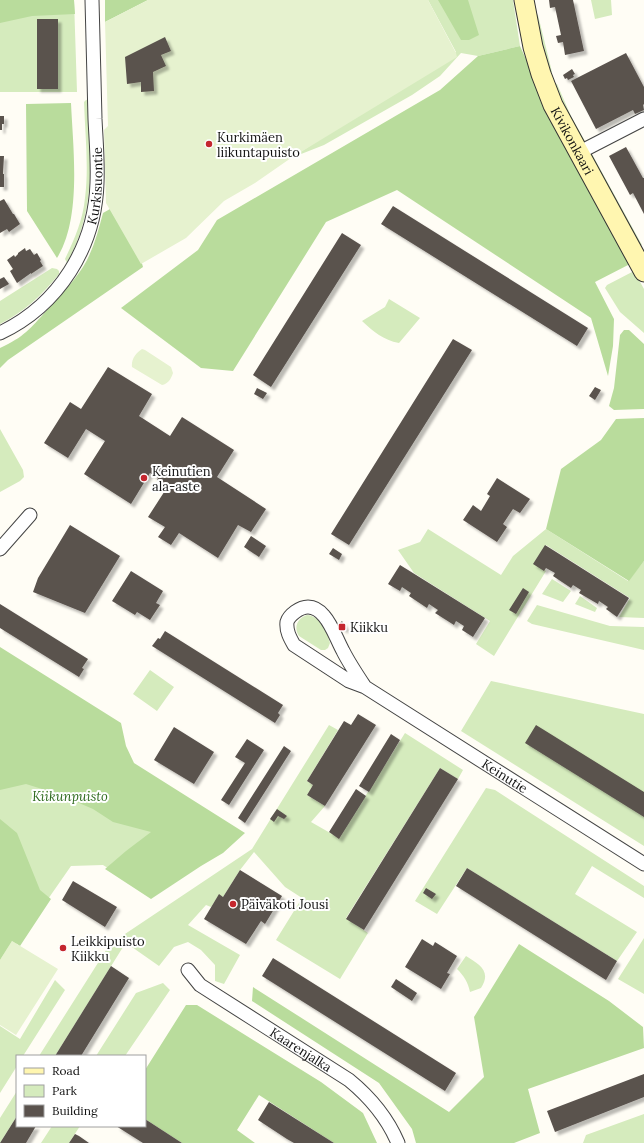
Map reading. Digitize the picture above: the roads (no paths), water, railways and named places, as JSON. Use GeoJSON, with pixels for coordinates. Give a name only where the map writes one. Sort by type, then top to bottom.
{"type":"FeatureCollection","features":[{"type":"Feature","properties":{"kind":"street","name":"Kurkisuontie"},"geometry":{"type":"LineString","coordinates":[[0,333],[21,321],[52,295],[64,282],[73,268],[89,235],[98,182],[92,0]]}},
{"type":"Feature","properties":{"kind":"street","name":"Kivikonkaari"},"geometry":{"type":"LineString","coordinates":[[524,0],[533,47],[541,74],[553,105],[644,272]]}},
{"type":"Feature","properties":{"kind":"street"},"geometry":{"type":"LineString","coordinates":[[578,153],[644,119]]}},
{"type":"Feature","properties":{"kind":"street"},"geometry":{"type":"LineString","coordinates":[[0,549],[30,515]]}},
{"type":"Feature","properties":{"kind":"street","name":"Keinutie"},"geometry":{"type":"LineString","coordinates":[[365,687],[344,653],[325,616],[317,609],[308,607],[300,609],[291,615],[288,621],[287,629],[288,636],[294,645],[349,681],[365,687],[644,864]]}},
{"type":"Feature","properties":{"kind":"street","name":"Kaarenjalka"},"geometry":{"type":"LineString","coordinates":[[188,970],[200,985],[349,1080],[365,1093],[378,1107],[394,1132],[398,1143]]}},
{"type":"Feature","properties":{"kind":"place","name":"Kurkimäen liikuntapuisto"},"geometry":{"type":"Point","coordinates":[209,144]}},
{"type":"Feature","properties":{"kind":"place","name":"Keinutien ala-aste"},"geometry":{"type":"Point","coordinates":[144,478]}},
{"type":"Feature","properties":{"kind":"place","name":"Kiikku"},"geometry":{"type":"Point","coordinates":[342,627]}},
{"type":"Feature","properties":{"kind":"place","name":"Päiväkoti Jousi"},"geometry":{"type":"Point","coordinates":[233,904]}},
{"type":"Feature","properties":{"kind":"place","name":"Leikkipuisto Kiikku"},"geometry":{"type":"Point","coordinates":[63,948]}},
{"type":"Feature","properties":{"kind":"park label","name":"Kiikunpuisto"},"geometry":{"type":"Point","coordinates":[70,796]}}]}
